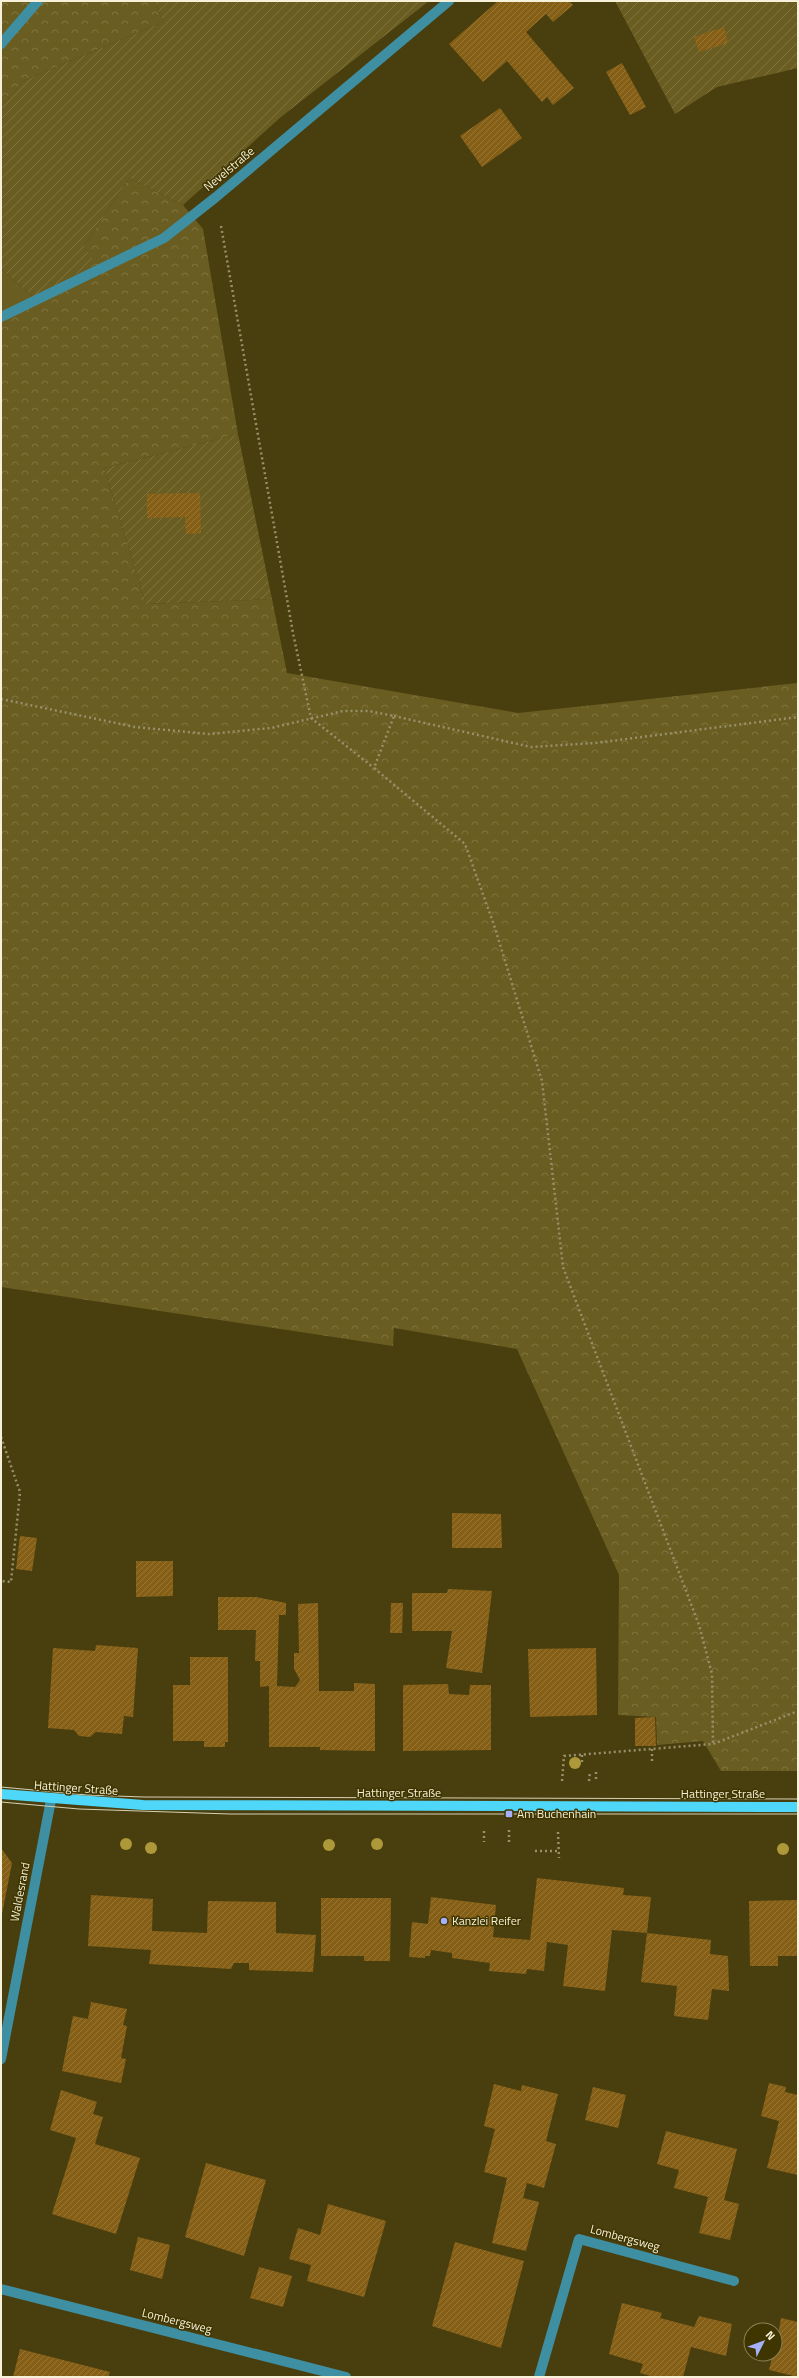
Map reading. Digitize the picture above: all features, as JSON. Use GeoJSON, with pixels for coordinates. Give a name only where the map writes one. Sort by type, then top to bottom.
{"type":"FeatureCollection","features":[{"type":"Feature","properties":{"kind":"main road","name":"Hattinger Straße"},"geometry":{"type":"LineString","coordinates":[[1,1794],[51,1800],[143,1805],[798,1807]]}},
{"type":"Feature","properties":{"kind":"street"},"geometry":{"type":"LineString","coordinates":[[1,44],[38,1]]}},
{"type":"Feature","properties":{"kind":"street","name":"Nevelstraße"},"geometry":{"type":"LineString","coordinates":[[1,317],[164,238],[216,198],[449,1]]}},
{"type":"Feature","properties":{"kind":"street","name":"Waldesrand"},"geometry":{"type":"LineString","coordinates":[[1,2059],[51,1800]]}},
{"type":"Feature","properties":{"kind":"street","name":"Lombergsweg"},"geometry":{"type":"LineString","coordinates":[[539,2377],[579,2239],[734,2281]]}},
{"type":"Feature","properties":{"kind":"street","name":"Lombergsweg"},"geometry":{"type":"LineString","coordinates":[[1,2289],[346,2377]]}},
{"type":"Feature","properties":{"kind":"path"},"geometry":{"type":"LineString","coordinates":[[216,198],[293,633],[311,718],[465,844],[491,918],[542,1081],[563,1267],[698,1625],[712,1674],[713,1744]]}},
{"type":"Feature","properties":{"kind":"path"},"geometry":{"type":"LineString","coordinates":[[1,699],[135,727],[209,734],[272,728],[343,711],[369,711],[532,747],[595,743],[798,717]]}},
{"type":"Feature","properties":{"kind":"path"},"geometry":{"type":"LineString","coordinates":[[374,768],[394,716]]}},
{"type":"Feature","properties":{"kind":"path"},"geometry":{"type":"LineString","coordinates":[[1,1437],[20,1492],[11,1582],[1,1581]]}},
{"type":"Feature","properties":{"kind":"path"},"geometry":{"type":"LineString","coordinates":[[562,1778],[564,1756],[713,1744],[798,1711]]}},
{"type":"Feature","properties":{"kind":"path"},"geometry":{"type":"LineString","coordinates":[[652,1749],[652,1763]]}},
{"type":"Feature","properties":{"kind":"path"},"geometry":{"type":"LineString","coordinates":[[582,1755],[582,1764]]}},
{"type":"Feature","properties":{"kind":"path"},"geometry":{"type":"LineString","coordinates":[[558,1837],[558,1858]]}},
{"type":"Feature","properties":{"kind":"path"},"geometry":{"type":"LineString","coordinates":[[535,1852],[558,1851]]}},
{"type":"Feature","properties":{"kind":"green space"},"geometry":{"type":"Polygon","coordinates":[[[1,1],[154,1],[163,22],[23,81],[1,107],[1,1]]]}},
{"type":"Feature","properties":{"kind":"green space"},"geometry":{"type":"Polygon","coordinates":[[[154,1],[429,1],[281,117],[183,205],[129,178],[84,246],[96,263],[33,297],[1,269],[1,107],[23,81],[163,22],[154,1]]]}},
{"type":"Feature","properties":{"kind":"green space"},"geometry":{"type":"Polygon","coordinates":[[[615,1],[798,1],[798,68],[717,87],[675,114],[615,1]]]}},
{"type":"Feature","properties":{"kind":"green space"},"geometry":{"type":"Polygon","coordinates":[[[129,178],[183,205],[203,229],[238,434],[104,468],[146,604],[272,599],[287,673],[518,713],[798,683],[798,1771],[721,1771],[703,1741],[657,1745],[656,1717],[618,1715],[619,1575],[517,1349],[394,1328],[393,1346],[1,1287],[1,313],[95,263],[84,246],[129,178]]]}},
{"type":"Feature","properties":{"kind":"green space"},"geometry":{"type":"Polygon","coordinates":[[[1,269],[33,297],[1,313],[1,269]]]}},
{"type":"Feature","properties":{"kind":"green space"},"geometry":{"type":"Polygon","coordinates":[[[238,434],[272,599],[146,604],[104,468],[238,434]]]}},
{"type":"Feature","properties":{"kind":"building"},"geometry":{"type":"Polygon","coordinates":[[[498,1],[569,1],[573,5],[553,22],[546,14],[526,32],[574,88],[553,105],[547,97],[542,102],[507,61],[483,82],[449,44],[498,1]]]}},
{"type":"Feature","properties":{"kind":"building"},"geometry":{"type":"Polygon","coordinates":[[[724,27],[728,43],[699,52],[694,37],[724,27]]]}},
{"type":"Feature","properties":{"kind":"building"},"geometry":{"type":"Polygon","coordinates":[[[622,63],[646,107],[630,115],[606,72],[622,63]]]}},
{"type":"Feature","properties":{"kind":"building"},"geometry":{"type":"Polygon","coordinates":[[[500,108],[522,138],[482,167],[460,136],[500,108]]]}},
{"type":"Feature","properties":{"kind":"building"},"geometry":{"type":"Polygon","coordinates":[[[200,493],[201,533],[186,534],[185,517],[147,518],[147,494],[200,493]]]}},
{"type":"Feature","properties":{"kind":"building"},"geometry":{"type":"Polygon","coordinates":[[[452,1513],[501,1514],[502,1548],[452,1548],[452,1513]]]}},
{"type":"Feature","properties":{"kind":"building"},"geometry":{"type":"Polygon","coordinates":[[[20,1536],[37,1538],[32,1571],[16,1569],[20,1536]]]}},
{"type":"Feature","properties":{"kind":"building"},"geometry":{"type":"Polygon","coordinates":[[[136,1561],[173,1561],[173,1596],[136,1597],[136,1561]]]}},
{"type":"Feature","properties":{"kind":"building"},"geometry":{"type":"Polygon","coordinates":[[[448,1589],[492,1591],[482,1673],[446,1668],[452,1631],[412,1631],[412,1593],[447,1593],[448,1589]]]}},
{"type":"Feature","properties":{"kind":"building"},"geometry":{"type":"Polygon","coordinates":[[[218,1597],[256,1597],[286,1603],[286,1615],[279,1615],[277,1686],[295,1687],[300,1680],[294,1669],[294,1653],[299,1653],[298,1604],[318,1603],[319,1691],[354,1691],[354,1683],[375,1684],[375,1751],[320,1750],[320,1747],[269,1747],[269,1686],[260,1687],[260,1661],[255,1661],[256,1630],[218,1630],[218,1597]]]}},
{"type":"Feature","properties":{"kind":"building"},"geometry":{"type":"Polygon","coordinates":[[[391,1603],[403,1603],[402,1633],[390,1633],[391,1603]]]}},
{"type":"Feature","properties":{"kind":"building"},"geometry":{"type":"Polygon","coordinates":[[[96,1645],[138,1648],[133,1717],[124,1716],[122,1734],[96,1732],[90,1737],[79,1736],[74,1730],[48,1728],[53,1648],[95,1651],[96,1645]]]}},
{"type":"Feature","properties":{"kind":"building"},"geometry":{"type":"Polygon","coordinates":[[[596,1648],[597,1715],[530,1717],[528,1649],[596,1648]]]}},
{"type":"Feature","properties":{"kind":"building"},"geometry":{"type":"Polygon","coordinates":[[[190,1657],[228,1657],[228,1742],[225,1742],[225,1747],[204,1747],[204,1741],[173,1741],[173,1685],[190,1685],[190,1657]]]}},
{"type":"Feature","properties":{"kind":"building"},"geometry":{"type":"Polygon","coordinates":[[[448,1684],[449,1694],[469,1695],[470,1685],[491,1685],[491,1750],[403,1751],[403,1685],[448,1684]]]}},
{"type":"Feature","properties":{"kind":"building"},"geometry":{"type":"Polygon","coordinates":[[[655,1717],[656,1746],[635,1746],[635,1718],[655,1717]]]}},
{"type":"Feature","properties":{"kind":"building"},"geometry":{"type":"Polygon","coordinates":[[[1,1848],[12,1863],[2,1914],[1,1914],[1,1848]]]}},
{"type":"Feature","properties":{"kind":"building"},"geometry":{"type":"Polygon","coordinates":[[[537,1878],[624,1888],[623,1895],[651,1897],[647,1933],[612,1930],[605,1991],[563,1986],[568,1945],[547,1942],[544,1971],[527,1969],[526,1974],[489,1971],[490,1963],[452,1958],[452,1953],[431,1950],[430,1956],[425,1956],[425,1958],[409,1957],[412,1922],[428,1924],[431,1897],[496,1905],[493,1937],[530,1940],[537,1878]]]}},
{"type":"Feature","properties":{"kind":"building"},"geometry":{"type":"Polygon","coordinates":[[[91,1895],[153,1899],[152,1931],[207,1933],[208,1901],[276,1902],[276,1933],[316,1935],[313,1972],[249,1970],[249,1963],[234,1963],[231,1969],[149,1964],[151,1950],[88,1946],[91,1895]]]}},
{"type":"Feature","properties":{"kind":"building"},"geometry":{"type":"Polygon","coordinates":[[[321,1898],[391,1898],[390,1961],[364,1961],[364,1956],[321,1956],[321,1898]]]}},
{"type":"Feature","properties":{"kind":"building"},"geometry":{"type":"Polygon","coordinates":[[[798,1900],[798,1956],[778,1956],[778,1966],[750,1966],[749,1901],[798,1900]]]}},
{"type":"Feature","properties":{"kind":"building"},"geometry":{"type":"Polygon","coordinates":[[[647,1933],[711,1940],[710,1954],[728,1956],[729,1991],[712,1989],[708,2020],[674,2016],[677,1986],[641,1982],[647,1933]]]}},
{"type":"Feature","properties":{"kind":"building"},"geometry":{"type":"Polygon","coordinates":[[[91,2002],[127,2009],[123,2025],[127,2026],[121,2058],[126,2059],[121,2083],[62,2071],[73,2016],[88,2019],[91,2002]]]}},
{"type":"Feature","properties":{"kind":"building"},"geometry":{"type":"Polygon","coordinates":[[[769,2083],[786,2087],[785,2092],[798,2095],[798,2175],[767,2168],[779,2121],[761,2116],[769,2083]]]}},
{"type":"Feature","properties":{"kind":"building"},"geometry":{"type":"Polygon","coordinates":[[[494,2084],[521,2091],[522,2085],[558,2094],[546,2141],[556,2144],[544,2188],[527,2183],[523,2198],[539,2202],[526,2251],[492,2243],[507,2178],[484,2172],[495,2129],[484,2126],[494,2084]]]}},
{"type":"Feature","properties":{"kind":"building"},"geometry":{"type":"Polygon","coordinates":[[[593,2087],[626,2095],[618,2128],[585,2120],[593,2087]]]}},
{"type":"Feature","properties":{"kind":"building"},"geometry":{"type":"Polygon","coordinates":[[[61,2090],[97,2102],[93,2114],[103,2117],[95,2144],[140,2158],[116,2234],[52,2214],[76,2138],[50,2130],[61,2090]]]}},
{"type":"Feature","properties":{"kind":"building"},"geometry":{"type":"Polygon","coordinates":[[[666,2131],[737,2149],[724,2200],[739,2204],[730,2240],[699,2233],[708,2197],[674,2188],[679,2170],[657,2164],[666,2131]]]}},
{"type":"Feature","properties":{"kind":"building"},"geometry":{"type":"Polygon","coordinates":[[[206,2163],[266,2180],[244,2256],[185,2237],[206,2163]]]}},
{"type":"Feature","properties":{"kind":"building"},"geometry":{"type":"Polygon","coordinates":[[[328,2204],[386,2221],[364,2297],[307,2281],[311,2265],[289,2259],[298,2228],[320,2235],[328,2204]]]}},
{"type":"Feature","properties":{"kind":"building"},"geometry":{"type":"Polygon","coordinates":[[[138,2237],[170,2245],[162,2279],[130,2270],[138,2237]]]}},
{"type":"Feature","properties":{"kind":"building"},"geometry":{"type":"Polygon","coordinates":[[[455,2242],[524,2261],[501,2348],[432,2326],[455,2242]]]}},
{"type":"Feature","properties":{"kind":"building"},"geometry":{"type":"Polygon","coordinates":[[[259,2267],[292,2276],[283,2307],[250,2298],[259,2267]]]}},
{"type":"Feature","properties":{"kind":"building"},"geometry":{"type":"Polygon","coordinates":[[[622,2303],[662,2313],[660,2318],[694,2327],[699,2316],[732,2324],[726,2356],[691,2347],[683,2377],[654,2377],[640,2373],[643,2364],[609,2354],[622,2303]]]}},
{"type":"Feature","properties":{"kind":"building"},"geometry":{"type":"Polygon","coordinates":[[[781,2318],[798,2322],[798,2377],[769,2370],[771,2362],[783,2362],[783,2322],[780,2322],[781,2318]]]}},
{"type":"Feature","properties":{"kind":"building"},"geometry":{"type":"Polygon","coordinates":[[[20,2349],[110,2372],[108,2377],[13,2377],[20,2349]]]}},
{"type":"Feature","properties":{"kind":"tram line"},"geometry":{"type":"LineString","coordinates":[[1,1787],[87,1795],[144,1797],[798,1799]]}},
{"type":"Feature","properties":{"kind":"tram line"},"geometry":{"type":"LineString","coordinates":[[1,1802],[79,1809],[230,1814],[798,1814]]}},
{"type":"Feature","properties":{"kind":"place","name":"Am Buchenhain"},"geometry":{"type":"Point","coordinates":[509,1814]}},
{"type":"Feature","properties":{"kind":"place","name":"Kanzlei Reifer"},"geometry":{"type":"Point","coordinates":[444,1921]}}]}
